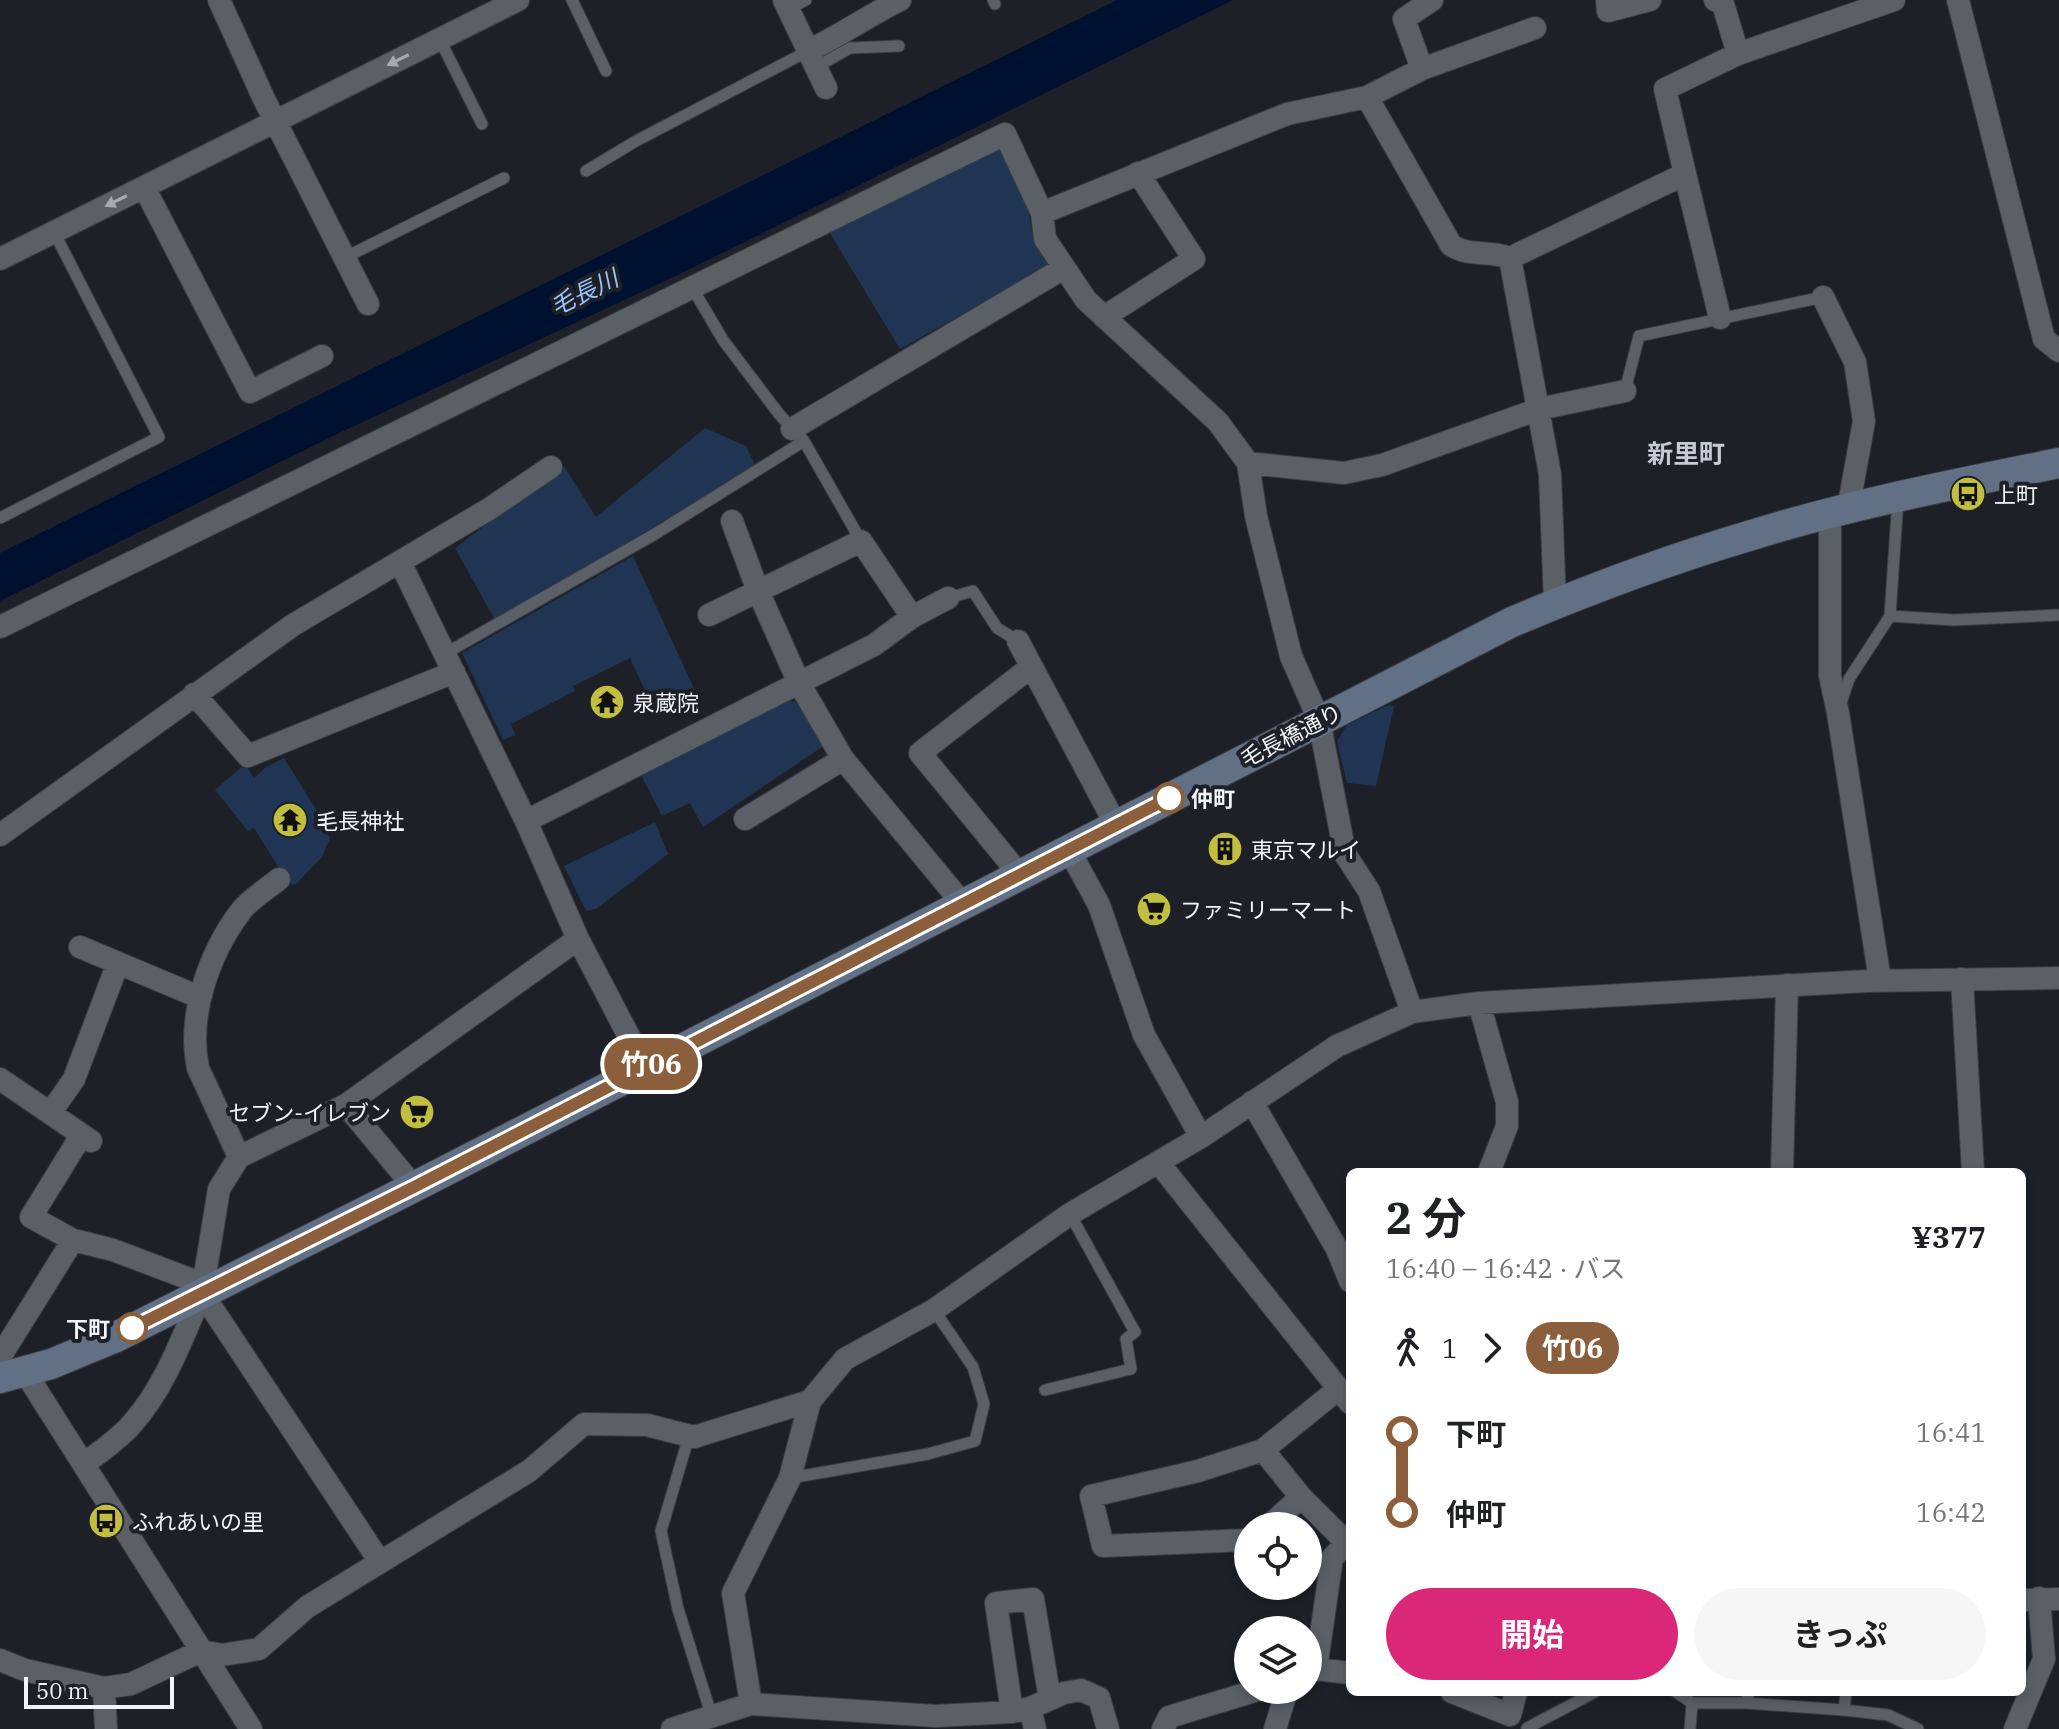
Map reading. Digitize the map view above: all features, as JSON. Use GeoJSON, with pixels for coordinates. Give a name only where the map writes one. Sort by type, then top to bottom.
{"type":"FeatureCollection","features":[{"type":"Feature","properties":{"kind":"street"},"geometry":{"type":"LineString","coordinates":[[219,0],[368,304]]}},
{"type":"Feature","properties":{"kind":"street"},"geometry":{"type":"LineString","coordinates":[[0,259],[518,0]]}},
{"type":"Feature","properties":{"kind":"street"},"geometry":{"type":"LineString","coordinates":[[1422,69],[1404,19],[1432,0]]}},
{"type":"Feature","properties":{"kind":"street"},"geometry":{"type":"LineString","coordinates":[[1607,0],[1608,11],[1650,0]]}},
{"type":"Feature","properties":{"kind":"street"},"geometry":{"type":"LineString","coordinates":[[1715,0],[1723,4],[1738,54]]}},
{"type":"Feature","properties":{"kind":"street"},"geometry":{"type":"LineString","coordinates":[[1720,318],[1665,89],[1738,54],[1894,0]]}},
{"type":"Feature","properties":{"kind":"street"},"geometry":{"type":"LineString","coordinates":[[1958,0],[2044,339],[2059,351]]}},
{"type":"Feature","properties":{"kind":"street"},"geometry":{"type":"LineString","coordinates":[[793,3],[812,59],[826,88]]}},
{"type":"Feature","properties":{"kind":"street"},"geometry":{"type":"LineString","coordinates":[[812,59],[861,20],[900,8]]}},
{"type":"Feature","properties":{"kind":"street"},"geometry":{"type":"LineString","coordinates":[[1042,213],[1287,114],[1367,97],[1422,69],[1535,28]]}},
{"type":"Feature","properties":{"kind":"street"},"geometry":{"type":"LineString","coordinates":[[1367,97],[1451,245],[1462,253],[1495,252],[1510,258],[1685,174]]}},
{"type":"Feature","properties":{"kind":"street"},"geometry":{"type":"LineString","coordinates":[[0,627],[1005,134],[1042,213],[1045,239],[1086,300],[1218,422],[1248,463],[1256,516],[1291,656],[1319,720],[1345,854],[1369,891],[1412,1012]]}},
{"type":"Feature","properties":{"kind":"street"},"geometry":{"type":"LineString","coordinates":[[1104,317],[1194,259],[1138,173]]}},
{"type":"Feature","properties":{"kind":"street"},"geometry":{"type":"LineString","coordinates":[[144,187],[250,392],[322,356]]}},
{"type":"Feature","properties":{"kind":"street"},"geometry":{"type":"LineString","coordinates":[[1510,258],[1550,474],[1555,604]]}},
{"type":"Feature","properties":{"kind":"street"},"geometry":{"type":"LineString","coordinates":[[798,435],[1064,268]]}},
{"type":"Feature","properties":{"kind":"street"},"geometry":{"type":"LineString","coordinates":[[1823,297],[1855,362],[1864,421],[1839,512],[1830,676],[1880,980]]}},
{"type":"Feature","properties":{"kind":"street"},"geometry":{"type":"LineString","coordinates":[[1248,463],[1344,473],[1382,465],[1539,409],[1625,391]]}},
{"type":"Feature","properties":{"kind":"street","name":"毛長橋通り"},"geometry":{"type":"LineString","coordinates":[[8,1369],[114,1338],[202,1289],[414,1187],[1464,645],[1555,604],[1753,534],[2059,463]]}},
{"type":"Feature","properties":{"kind":"street"},"geometry":{"type":"LineString","coordinates":[[0,835],[293,625],[551,467]]}},
{"type":"Feature","properties":{"kind":"street"},"geometry":{"type":"LineString","coordinates":[[732,521],[758,591],[799,683],[843,759],[963,904]]}},
{"type":"Feature","properties":{"kind":"street"},"geometry":{"type":"LineString","coordinates":[[709,615],[861,541],[912,617]]}},
{"type":"Feature","properties":{"kind":"street"},"geometry":{"type":"LineString","coordinates":[[400,562],[526,821],[578,939],[645,1067]]}},
{"type":"Feature","properties":{"kind":"street"},"geometry":{"type":"LineString","coordinates":[[526,821],[874,645],[912,617],[948,598]]}},
{"type":"Feature","properties":{"kind":"street"},"geometry":{"type":"LineString","coordinates":[[1018,641],[1116,825]]}},
{"type":"Feature","properties":{"kind":"street"},"geometry":{"type":"LineString","coordinates":[[194,694],[248,756],[450,662]]}},
{"type":"Feature","properties":{"kind":"street"},"geometry":{"type":"LineString","coordinates":[[1020,875],[920,753],[1031,667]]}},
{"type":"Feature","properties":{"kind":"street"},"geometry":{"type":"LineString","coordinates":[[745,819],[843,759]]}},
{"type":"Feature","properties":{"kind":"street"},"geometry":{"type":"LineString","coordinates":[[1069,850],[1099,905],[1144,1035],[1201,1137]]}},
{"type":"Feature","properties":{"kind":"street"},"geometry":{"type":"LineString","coordinates":[[239,1157],[198,1068],[199,997],[217,952],[242,909],[279,879]]}},
{"type":"Feature","properties":{"kind":"street"},"geometry":{"type":"LineString","coordinates":[[84,1464],[121,1436],[151,1398],[174,1358],[202,1289],[219,1189],[239,1157],[346,1105],[578,939]]}},
{"type":"Feature","properties":{"kind":"street"},"geometry":{"type":"LineString","coordinates":[[80,947],[199,997]]}},
{"type":"Feature","properties":{"kind":"street"},"geometry":{"type":"LineString","coordinates":[[51,1112],[74,1079],[118,963]]}},
{"type":"Feature","properties":{"kind":"street"},"geometry":{"type":"LineString","coordinates":[[751,1704],[733,1593],[790,1478],[810,1401],[845,1359],[934,1310],[1070,1214],[1201,1137],[1337,1046],[1412,1012],[1479,1003],[1880,980],[2059,978]]}},
{"type":"Feature","properties":{"kind":"street"},"geometry":{"type":"LineString","coordinates":[[1962,979],[1973,1168]]}},
{"type":"Feature","properties":{"kind":"street"},"geometry":{"type":"LineString","coordinates":[[1782,1168],[1787,985]]}},
{"type":"Feature","properties":{"kind":"street"},"geometry":{"type":"LineString","coordinates":[[1479,1003],[1507,1102],[1507,1126],[1491,1168]]}},
{"type":"Feature","properties":{"kind":"street"},"geometry":{"type":"LineString","coordinates":[[0,1079],[86,1138],[31,1217],[73,1240],[113,1250],[202,1289],[380,1562]]}},
{"type":"Feature","properties":{"kind":"street"},"geometry":{"type":"LineString","coordinates":[[1252,1102],[1337,1249],[1346,1271]]}},
{"type":"Feature","properties":{"kind":"street"},"geometry":{"type":"LineString","coordinates":[[346,1105],[414,1187]]}},
{"type":"Feature","properties":{"kind":"street"},"geometry":{"type":"LineString","coordinates":[[1158,1162],[1344,1396],[1263,1450],[1198,1471],[1091,1496],[1103,1546],[1234,1541]]}},
{"type":"Feature","properties":{"kind":"street"},"geometry":{"type":"LineString","coordinates":[[73,1240],[8,1369],[84,1464],[251,1729]]}},
{"type":"Feature","properties":{"kind":"street"},"geometry":{"type":"LineString","coordinates":[[0,1660],[25,1670],[104,1688],[131,1684],[201,1651],[222,1655],[259,1649],[307,1607],[529,1471],[584,1424],[647,1425],[694,1437],[810,1401]]}},
{"type":"Feature","properties":{"kind":"street"},"geometry":{"type":"LineString","coordinates":[[1263,1450],[1301,1497],[1346,1539]]}},
{"type":"Feature","properties":{"kind":"street"},"geometry":{"type":"LineString","coordinates":[[1284,1512],[1301,1497]]}},
{"type":"Feature","properties":{"kind":"street"},"geometry":{"type":"LineString","coordinates":[[1322,1616],[1332,1558],[1346,1545]]}},
{"type":"Feature","properties":{"kind":"street"},"geometry":{"type":"LineString","coordinates":[[2015,1729],[2044,1659],[2040,1599]]}},
{"type":"Feature","properties":{"kind":"street"},"geometry":{"type":"LineString","coordinates":[[1322,1671],[1346,1673]]}},
{"type":"Feature","properties":{"kind":"street"},"geometry":{"type":"LineString","coordinates":[[104,1688],[106,1729]]}},
{"type":"Feature","properties":{"kind":"street"},"geometry":{"type":"LineString","coordinates":[[672,1729],[708,1721],[751,1704],[887,1721],[1032,1712],[1081,1690],[1099,1698],[1108,1729]]}},
{"type":"Feature","properties":{"kind":"street"},"geometry":{"type":"LineString","coordinates":[[1461,1696],[1522,1724]]}},
{"type":"Feature","properties":{"kind":"street"},"geometry":{"type":"LineString","coordinates":[[1517,1696],[1522,1724]]}},
{"type":"Feature","properties":{"kind":"street"},"geometry":{"type":"LineString","coordinates":[[1163,1729],[1169,1717],[1234,1697]]}},
{"type":"Feature","properties":{"kind":"street"},"geometry":{"type":"LineString","coordinates":[[1275,1729],[1283,1704]]}},
{"type":"Feature","properties":{"kind":"lane"},"geometry":{"type":"LineString","coordinates":[[572,0],[606,71]]}},
{"type":"Feature","properties":{"kind":"lane"},"geometry":{"type":"LineString","coordinates":[[440,40],[482,124]]}},
{"type":"Feature","properties":{"kind":"lane"},"geometry":{"type":"LineString","coordinates":[[586,171],[636,141],[812,59],[850,48],[899,46]]}},
{"type":"Feature","properties":{"kind":"lane"},"geometry":{"type":"LineString","coordinates":[[344,258],[504,178]]}},
{"type":"Feature","properties":{"kind":"lane"},"geometry":{"type":"LineString","coordinates":[[0,518],[159,437],[54,232]]}},
{"type":"Feature","properties":{"kind":"lane"},"geometry":{"type":"LineString","coordinates":[[693,289],[723,340],[798,435],[861,541]]}},
{"type":"Feature","properties":{"kind":"lane"},"geometry":{"type":"LineString","coordinates":[[1625,391],[1639,336],[1823,297]]}},
{"type":"Feature","properties":{"kind":"lane"},"geometry":{"type":"LineString","coordinates":[[450,662],[642,541],[798,435]]}},
{"type":"Feature","properties":{"kind":"lane"},"geometry":{"type":"LineString","coordinates":[[1838,713],[1849,679],[1890,616],[1898,498]]}},
{"type":"Feature","properties":{"kind":"lane"},"geometry":{"type":"LineString","coordinates":[[948,598],[973,591],[997,628],[1018,641]]}},
{"type":"Feature","properties":{"kind":"lane"},"geometry":{"type":"LineString","coordinates":[[1890,616],[1954,620],[2059,615]]}},
{"type":"Feature","properties":{"kind":"lane"},"geometry":{"type":"LineString","coordinates":[[1045,1390],[1131,1369],[1126,1339],[1135,1332],[1070,1214]]}},
{"type":"Feature","properties":{"kind":"lane"},"geometry":{"type":"LineString","coordinates":[[790,1478],[928,1454],[975,1441],[984,1404],[973,1367],[934,1310]]}},
{"type":"Feature","properties":{"kind":"lane"},"geometry":{"type":"LineString","coordinates":[[689,1436],[661,1531],[708,1721]]}},
{"type":"Feature","properties":{"kind":"lane"},"geometry":{"type":"LineString","coordinates":[[1522,1724],[1586,1696]]}},
{"type":"Feature","properties":{"kind":"lane"},"geometry":{"type":"LineString","coordinates":[[1682,1696],[1692,1703],[1748,1698],[1888,1715],[1918,1729]]}},
{"type":"Feature","properties":{"kind":"lane"},"geometry":{"type":"LineString","coordinates":[[1844,1710],[1846,1696]]}},
{"type":"Feature","properties":{"kind":"lane"},"geometry":{"type":"LineString","coordinates":[[1690,1729],[1692,1703]]}},
{"type":"Feature","properties":{"kind":"lane"},"geometry":{"type":"LineString","coordinates":[[1888,1715],[1888,1729]]}},
{"type":"Feature","properties":{"kind":"shaded area"},"geometry":{"type":"Polygon","coordinates":[[[998,147],[1024,190],[1034,242],[1052,264],[900,349],[828,230],[998,147]]]}},
{"type":"Feature","properties":{"kind":"shaded area"},"geometry":{"type":"Polygon","coordinates":[[[705,428],[746,446],[756,467],[495,620],[455,548],[564,466],[596,517],[705,428]]]}},
{"type":"Feature","properties":{"kind":"shaded area"},"geometry":{"type":"Polygon","coordinates":[[[633,556],[697,695],[657,716],[630,658],[573,686],[575,691],[511,724],[515,735],[503,740],[462,653],[633,556]]]}},
{"type":"Feature","properties":{"kind":"shaded area"},"geometry":{"type":"Polygon","coordinates":[[[787,700],[796,702],[823,740],[822,747],[703,827],[690,803],[662,816],[641,775],[787,700]]]}},
{"type":"Feature","properties":{"kind":"shaded area"},"geometry":{"type":"Polygon","coordinates":[[[1389,705],[1394,706],[1376,786],[1347,783],[1337,741],[1347,725],[1389,705]]]}},
{"type":"Feature","properties":{"kind":"shaded area"},"geometry":{"type":"Polygon","coordinates":[[[284,758],[330,838],[322,857],[295,885],[287,881],[256,831],[253,828],[248,831],[215,790],[245,764],[254,778],[266,767],[284,758]]]}},
{"type":"Feature","properties":{"kind":"shaded area"},"geometry":{"type":"Polygon","coordinates":[[[655,822],[668,854],[596,909],[586,911],[564,866],[655,822]]]}},
{"type":"Feature","properties":{"kind":"water","name":"毛長川"},"geometry":{"type":"Polygon","coordinates":[[[1117,0],[1233,0],[682,273],[339,433],[0,601],[0,553],[1117,0]]]}},
{"type":"Feature","properties":{"kind":"bus line","name":"竹06"},"geometry":{"type":"LineString","coordinates":[[132,1328],[414,1187],[1169,798]]}},
{"type":"Feature","properties":{"kind":"place","name":"上町"},"geometry":{"type":"Point","coordinates":[1968,494]}},
{"type":"Feature","properties":{"kind":"place","name":"泉蔵院"},"geometry":{"type":"Point","coordinates":[607,702]}},
{"type":"Feature","properties":{"kind":"place","name":"仲町"},"geometry":{"type":"Point","coordinates":[1169,798]}},
{"type":"Feature","properties":{"kind":"place","name":"毛長神社"},"geometry":{"type":"Point","coordinates":[290,820]}},
{"type":"Feature","properties":{"kind":"place","name":"東京マルイ"},"geometry":{"type":"Point","coordinates":[1225,849]}},
{"type":"Feature","properties":{"kind":"place","name":"ファミリーマート"},"geometry":{"type":"Point","coordinates":[1154,909]}},
{"type":"Feature","properties":{"kind":"place","name":"セブン-イレブン"},"geometry":{"type":"Point","coordinates":[417,1112]}},
{"type":"Feature","properties":{"kind":"place","name":"下町"},"geometry":{"type":"Point","coordinates":[132,1328]}},
{"type":"Feature","properties":{"kind":"place","name":"ふれあいの里"},"geometry":{"type":"Point","coordinates":[106,1521]}},
{"type":"Feature","properties":{"kind":"district","name":"新里町"},"geometry":{"type":"Point","coordinates":[1686,453]}}]}
